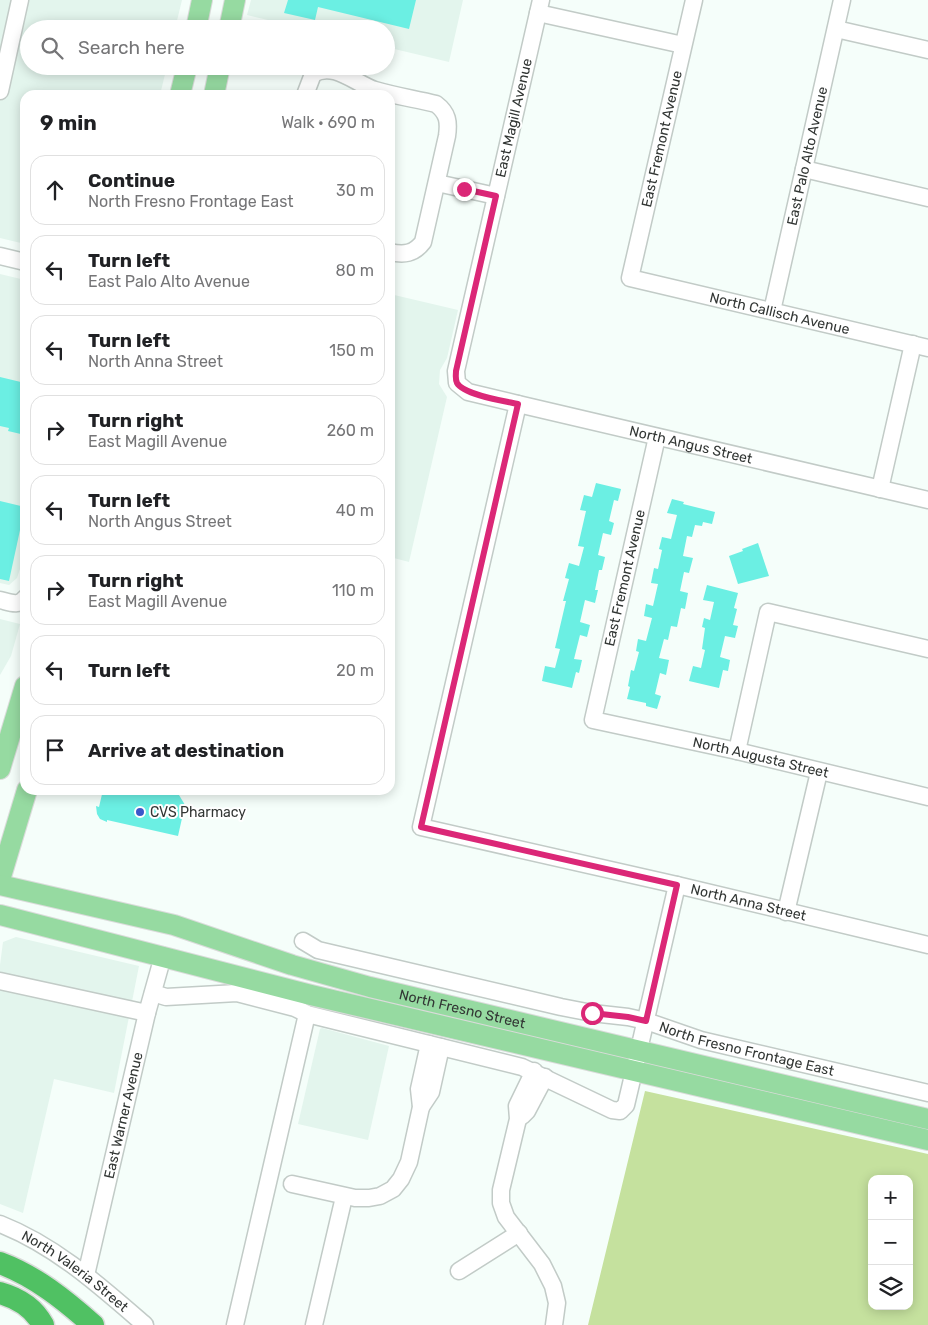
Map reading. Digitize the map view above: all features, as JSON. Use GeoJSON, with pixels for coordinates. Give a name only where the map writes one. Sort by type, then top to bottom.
{"type":"FeatureCollection","features":[{"type":"Feature","properties":{"kind":"highway"},"geometry":{"type":"LineString","coordinates":[[0,1263],[51,1290],[92,1325]]}},
{"type":"Feature","properties":{"kind":"highway"},"geometry":{"type":"LineString","coordinates":[[0,1293],[12,1296],[28,1306],[43,1325]]}},
{"type":"Feature","properties":{"kind":"main road"},"geometry":{"type":"LineString","coordinates":[[198,20],[202,0]]}},
{"type":"Feature","properties":{"kind":"main road"},"geometry":{"type":"LineString","coordinates":[[231,20],[236,0]]}},
{"type":"Feature","properties":{"kind":"main road"},"geometry":{"type":"LineString","coordinates":[[181,90],[185,75]]}},
{"type":"Feature","properties":{"kind":"main road"},"geometry":{"type":"LineString","coordinates":[[215,90],[218,75]]}},
{"type":"Feature","properties":{"kind":"main road"},"geometry":{"type":"LineString","coordinates":[[0,769],[20,703]]}},
{"type":"Feature","properties":{"kind":"main road"},"geometry":{"type":"LineString","coordinates":[[0,880],[26,795]]}},
{"type":"Feature","properties":{"kind":"main road","name":"North Fresno Street"},"geometry":{"type":"LineString","coordinates":[[0,885],[174,925],[292,965],[346,980],[928,1119]]}},
{"type":"Feature","properties":{"kind":"main road","name":"North Fresno Street"},"geometry":{"type":"LineString","coordinates":[[0,915],[312,995],[928,1140]]}},
{"type":"Feature","properties":{"kind":"street"},"geometry":{"type":"LineString","coordinates":[[0,90],[20,0]]}},
{"type":"Feature","properties":{"kind":"street","name":"East Fremont Avenue"},"geometry":{"type":"LineString","coordinates":[[630,278],[694,0]]}},
{"type":"Feature","properties":{"kind":"street","name":"East Palo Alto Avenue"},"geometry":{"type":"LineString","coordinates":[[772,311],[842,0]]}},
{"type":"Feature","properties":{"kind":"street"},"geometry":{"type":"LineString","coordinates":[[540,7],[683,46]]}},
{"type":"Feature","properties":{"kind":"street","name":"East Magill Avenue"},"geometry":{"type":"LineString","coordinates":[[457,383],[456,371],[540,7]]}},
{"type":"Feature","properties":{"kind":"street"},"geometry":{"type":"LineString","coordinates":[[836,29],[928,50]]}},
{"type":"Feature","properties":{"kind":"street"},"geometry":{"type":"LineString","coordinates":[[307,90],[313,75]]}},
{"type":"Feature","properties":{"kind":"street"},"geometry":{"type":"LineString","coordinates":[[346,75],[375,90]]}},
{"type":"Feature","properties":{"kind":"street"},"geometry":{"type":"LineString","coordinates":[[395,95],[436,104],[447,115],[449,124],[423,242],[414,252],[395,253]]}},
{"type":"Feature","properties":{"kind":"street"},"geometry":{"type":"LineString","coordinates":[[804,170],[928,198]]}},
{"type":"Feature","properties":{"kind":"street"},"geometry":{"type":"LineString","coordinates":[[437,183],[496,196]]}},
{"type":"Feature","properties":{"kind":"street"},"geometry":{"type":"LineString","coordinates":[[0,256],[20,261]]}},
{"type":"Feature","properties":{"kind":"street","name":"North Callisch Avenue"},"geometry":{"type":"LineString","coordinates":[[630,278],[920,346]]}},
{"type":"Feature","properties":{"kind":"street"},"geometry":{"type":"LineString","coordinates":[[880,489],[920,346]]}},
{"type":"Feature","properties":{"kind":"street","name":"North Angus Street"},"geometry":{"type":"LineString","coordinates":[[457,383],[468,392],[928,500]]}},
{"type":"Feature","properties":{"kind":"street","name":"North Anna Street"},"geometry":{"type":"LineString","coordinates":[[518,404],[421,827],[677,885],[928,945]]}},
{"type":"Feature","properties":{"kind":"street","name":"East Fremont Avenue"},"geometry":{"type":"LineString","coordinates":[[593,720],[657,437]]}},
{"type":"Feature","properties":{"kind":"street"},"geometry":{"type":"LineString","coordinates":[[0,600],[15,604],[20,602]]}},
{"type":"Feature","properties":{"kind":"street"},"geometry":{"type":"LineString","coordinates":[[737,751],[768,612],[928,649]]}},
{"type":"Feature","properties":{"kind":"street","name":"North Augusta Street"},"geometry":{"type":"LineString","coordinates":[[593,720],[737,751],[928,797]]}},
{"type":"Feature","properties":{"kind":"street"},"geometry":{"type":"LineString","coordinates":[[786,912],[819,772]]}},
{"type":"Feature","properties":{"kind":"street"},"geometry":{"type":"LineString","coordinates":[[153,993],[166,997],[237,993],[295,1008],[307,1014],[522,1067],[616,1112],[626,1106],[677,885]]}},
{"type":"Feature","properties":{"kind":"street","name":"North Fresno Frontage East"},"geometry":{"type":"LineString","coordinates":[[303,941],[318,950],[561,1007],[646,1021],[701,1040],[928,1093]]}},
{"type":"Feature","properties":{"kind":"street","name":"East Warner Avenue"},"geometry":{"type":"LineString","coordinates":[[86,1275],[147,1013],[163,956]]}},
{"type":"Feature","properties":{"kind":"street"},"geometry":{"type":"LineString","coordinates":[[0,981],[147,1013]]}},
{"type":"Feature","properties":{"kind":"street"},"geometry":{"type":"LineString","coordinates":[[235,1325],[307,1014]]}},
{"type":"Feature","properties":{"kind":"street"},"geometry":{"type":"LineString","coordinates":[[292,1184],[344,1197],[369,1198],[380,1196],[393,1189],[401,1179],[409,1162],[422,1107],[431,1092],[435,1046]]}},
{"type":"Feature","properties":{"kind":"street"},"geometry":{"type":"LineString","coordinates":[[539,1074],[517,1106],[518,1119],[501,1190],[501,1203],[506,1217],[542,1264],[553,1286],[557,1303],[554,1325]]}},
{"type":"Feature","properties":{"kind":"street"},"geometry":{"type":"LineString","coordinates":[[314,1325],[344,1197]]}},
{"type":"Feature","properties":{"kind":"street","name":"North Valeria Street"},"geometry":{"type":"LineString","coordinates":[[0,1224],[37,1241],[86,1275],[145,1325]]}},
{"type":"Feature","properties":{"kind":"street"},"geometry":{"type":"LineString","coordinates":[[459,1272],[519,1234]]}},
{"type":"Feature","properties":{"kind":"shaded area"},"geometry":{"type":"Polygon","coordinates":[[[0,0],[182,0],[177,20],[20,20],[20,75],[165,75],[161,90],[20,90],[20,243],[0,238],[0,0]]]}},
{"type":"Feature","properties":{"kind":"shaded area"},"geometry":{"type":"Polygon","coordinates":[[[251,0],[463,0],[449,62],[395,49],[395,20],[268,20],[247,15],[251,0]]]}},
{"type":"Feature","properties":{"kind":"shaded area"},"geometry":{"type":"Polygon","coordinates":[[[0,274],[20,279],[20,569],[17,578],[9,585],[0,583],[0,274]]]}},
{"type":"Feature","properties":{"kind":"shaded area"},"geometry":{"type":"Polygon","coordinates":[[[395,295],[458,310],[447,358],[440,370],[439,384],[447,397],[409,562],[395,558],[395,295]]]}},
{"type":"Feature","properties":{"kind":"shaded area"},"geometry":{"type":"Polygon","coordinates":[[[0,619],[20,624],[11,656],[0,675],[0,619]]]}},
{"type":"Feature","properties":{"kind":"shaded area"},"geometry":{"type":"Polygon","coordinates":[[[16,937],[139,966],[114,1093],[54,1079],[23,1213],[0,1204],[0,965],[3,942],[16,937]]]}},
{"type":"Feature","properties":{"kind":"shaded area"},"geometry":{"type":"Polygon","coordinates":[[[320,1029],[389,1046],[368,1140],[298,1124],[320,1029]]]}},
{"type":"Feature","properties":{"kind":"green space"},"geometry":{"type":"Polygon","coordinates":[[[645,1091],[928,1154],[928,1325],[588,1325],[645,1091]]]}},
{"type":"Feature","properties":{"kind":"building"},"geometry":{"type":"Polygon","coordinates":[[[288,0],[416,0],[409,29],[395,26],[395,20],[372,20],[318,7],[315,20],[284,13],[288,0]]]}},
{"type":"Feature","properties":{"kind":"building"},"geometry":{"type":"Polygon","coordinates":[[[0,377],[20,382],[20,434],[8,431],[9,428],[0,426],[0,377]]]}},
{"type":"Feature","properties":{"kind":"building"},"geometry":{"type":"Polygon","coordinates":[[[596,483],[621,489],[618,501],[614,500],[609,521],[614,523],[611,535],[603,533],[598,555],[605,557],[602,570],[599,570],[595,590],[598,590],[595,603],[585,600],[580,622],[590,625],[587,637],[580,635],[574,659],[582,660],[579,673],[576,672],[572,688],[542,681],[545,666],[555,668],[560,649],[555,648],[566,601],[563,601],[569,579],[565,578],[569,563],[579,566],[584,547],[578,546],[586,511],[580,510],[584,495],[592,497],[596,483]]]}},
{"type":"Feature","properties":{"kind":"building"},"geometry":{"type":"Polygon","coordinates":[[[672,499],[684,502],[683,504],[715,512],[712,524],[703,522],[702,526],[695,525],[692,537],[687,536],[683,556],[693,558],[689,573],[684,572],[680,591],[688,593],[685,609],[681,608],[677,627],[671,626],[668,640],[664,639],[659,658],[669,660],[666,675],[660,673],[655,694],[661,696],[657,709],[646,706],[646,703],[627,699],[631,670],[634,671],[639,652],[636,651],[638,639],[646,641],[652,618],[644,616],[646,604],[653,606],[658,584],[651,583],[654,568],[658,569],[662,550],[659,549],[662,537],[671,539],[677,515],[667,513],[672,499]]]}},
{"type":"Feature","properties":{"kind":"building"},"geometry":{"type":"Polygon","coordinates":[[[0,501],[20,506],[20,530],[9,581],[0,579],[0,501]]]}},
{"type":"Feature","properties":{"kind":"building"},"geometry":{"type":"Polygon","coordinates":[[[758,543],[769,576],[738,584],[729,556],[758,543]]]}},
{"type":"Feature","properties":{"kind":"building"},"geometry":{"type":"Polygon","coordinates":[[[707,585],[738,593],[734,608],[737,609],[733,625],[738,626],[735,638],[725,636],[720,657],[730,660],[728,671],[723,670],[719,688],[689,681],[693,666],[701,668],[705,650],[702,649],[705,628],[702,627],[704,618],[710,620],[714,602],[703,600],[707,585]]]}},
{"type":"Feature","properties":{"kind":"building","name":"CVS Pharmacy"},"geometry":{"type":"Polygon","coordinates":[[[102,795],[179,795],[185,805],[178,836],[107,820],[107,822],[100,819],[97,814],[96,806],[99,807],[102,795]]]}},
{"type":"Feature","properties":{"kind":"place","name":"CVS Pharmacy"},"geometry":{"type":"Point","coordinates":[140,812]}},
{"type":"Feature","properties":{"kind":"route"},"geometry":{"type":"LineString","coordinates":[[464,189],[496,196],[456,371],[457,383],[468,392],[518,404],[421,827],[677,885],[646,1021],[592,1013]]}}]}
